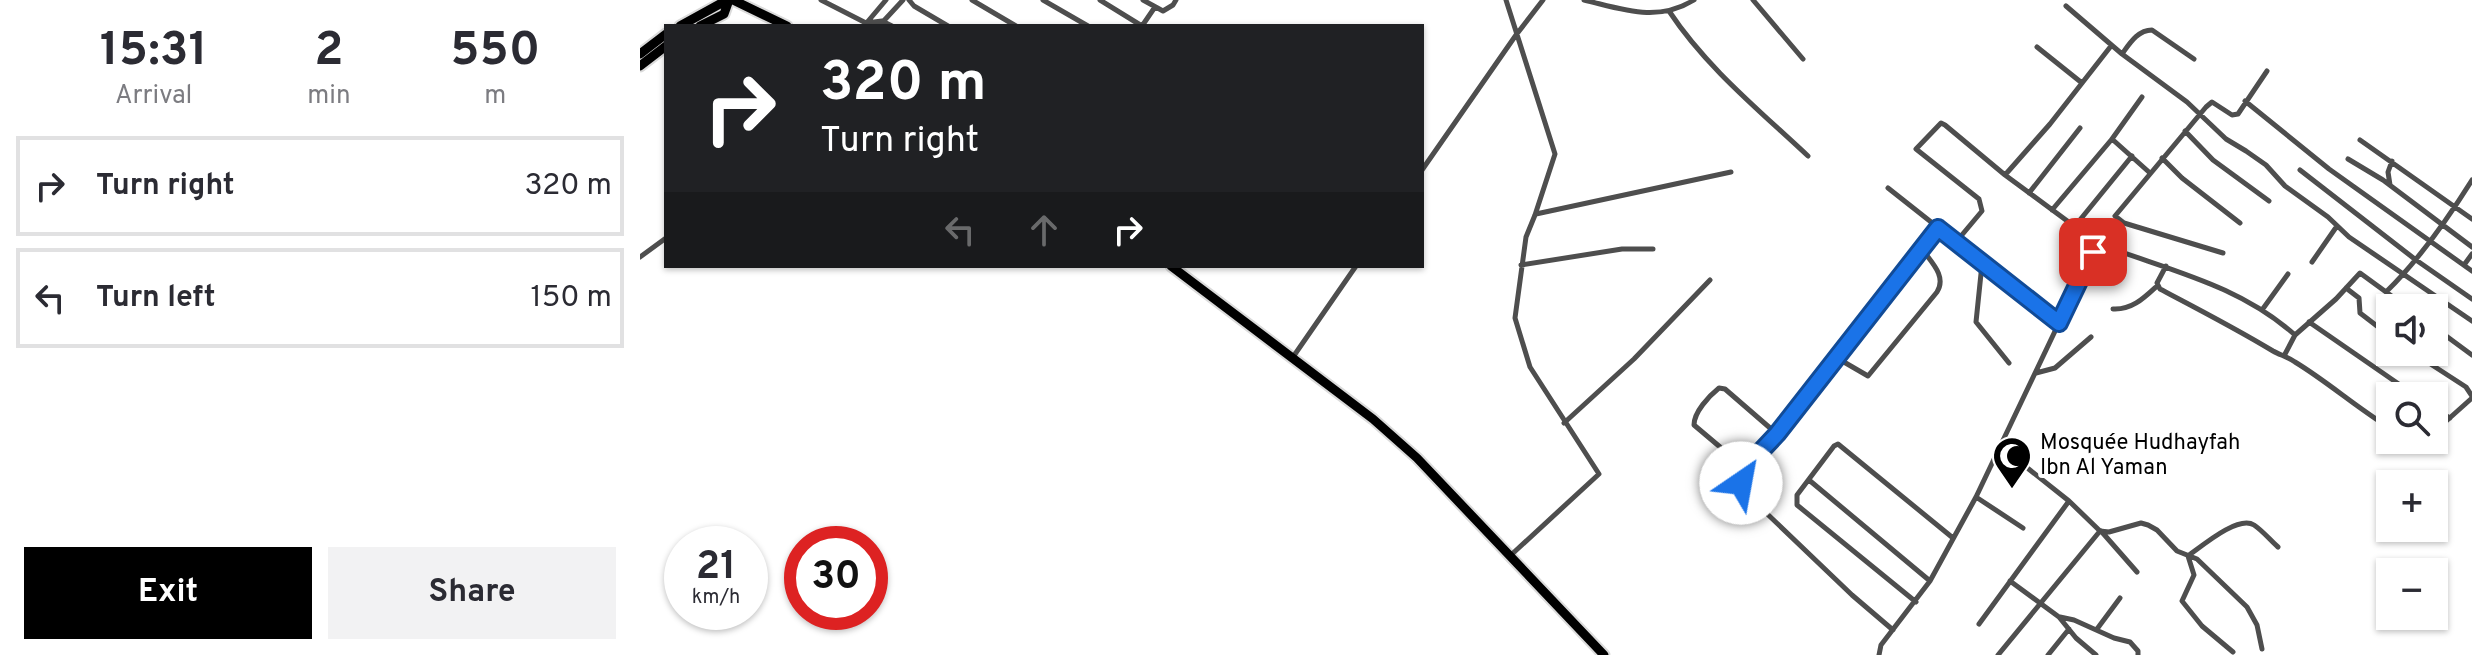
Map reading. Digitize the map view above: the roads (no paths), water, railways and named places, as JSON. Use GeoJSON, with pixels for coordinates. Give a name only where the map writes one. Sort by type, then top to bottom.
{"type":"FeatureCollection","features":[{"type":"Feature","properties":{"kind":"main road"},"geometry":{"type":"LineString","coordinates":[[700,15],[703,0]]}},
{"type":"Feature","properties":{"kind":"main road"},"geometry":{"type":"LineString","coordinates":[[684,24],[729,0]]}},
{"type":"Feature","properties":{"kind":"main road"},"geometry":{"type":"LineString","coordinates":[[704,24],[724,14],[729,0]]}},
{"type":"Feature","properties":{"kind":"main road"},"geometry":{"type":"LineString","coordinates":[[729,0],[783,24]]}},
{"type":"Feature","properties":{"kind":"main road"},"geometry":{"type":"LineString","coordinates":[[640,54],[664,36]]}},
{"type":"Feature","properties":{"kind":"main road"},"geometry":{"type":"LineString","coordinates":[[640,66],[664,48]]}},
{"type":"Feature","properties":{"kind":"main road"},"geometry":{"type":"LineString","coordinates":[[1174,268],[1373,419],[1417,458],[1604,655]]}},
{"type":"Feature","properties":{"kind":"street"},"geometry":{"type":"LineString","coordinates":[[821,0],[865,24],[880,23],[903,0]]}},
{"type":"Feature","properties":{"kind":"street"},"geometry":{"type":"LineString","coordinates":[[865,24],[886,0]]}},
{"type":"Feature","properties":{"kind":"street"},"geometry":{"type":"LineString","coordinates":[[909,0],[945,24]]}},
{"type":"Feature","properties":{"kind":"street"},"geometry":{"type":"LineString","coordinates":[[972,0],[1013,24]]}},
{"type":"Feature","properties":{"kind":"street"},"geometry":{"type":"LineString","coordinates":[[1043,0],[1085,24]]}},
{"type":"Feature","properties":{"kind":"street"},"geometry":{"type":"LineString","coordinates":[[1100,0],[1139,24]]}},
{"type":"Feature","properties":{"kind":"street"},"geometry":{"type":"LineString","coordinates":[[1143,0],[1163,11],[1176,0]]}},
{"type":"Feature","properties":{"kind":"street"},"geometry":{"type":"LineString","coordinates":[[1506,0],[1555,154],[1526,237],[1515,318],[1530,367],[1599,474],[1511,555]]}},
{"type":"Feature","properties":{"kind":"street"},"geometry":{"type":"LineString","coordinates":[[1424,167],[1543,0]]}},
{"type":"Feature","properties":{"kind":"street"},"geometry":{"type":"LineString","coordinates":[[1584,0],[1632,12],[1669,11],[1694,0]]}},
{"type":"Feature","properties":{"kind":"street"},"geometry":{"type":"LineString","coordinates":[[1753,0],[1803,59]]}},
{"type":"Feature","properties":{"kind":"street"},"geometry":{"type":"LineString","coordinates":[[2066,6],[2199,113],[2220,135],[2266,165],[2285,186],[2403,276],[2472,321]]}},
{"type":"Feature","properties":{"kind":"street"},"geometry":{"type":"LineString","coordinates":[[1143,24],[1155,7]]}},
{"type":"Feature","properties":{"kind":"street"},"geometry":{"type":"LineString","coordinates":[[1669,11],[1687,38],[1714,68],[1808,156]]}},
{"type":"Feature","properties":{"kind":"street"},"geometry":{"type":"LineString","coordinates":[[2122,54],[2138,35],[2152,30],[2194,59]]}},
{"type":"Feature","properties":{"kind":"street"},"geometry":{"type":"LineString","coordinates":[[2005,175],[2112,46]]}},
{"type":"Feature","properties":{"kind":"street"},"geometry":{"type":"LineString","coordinates":[[2037,47],[2082,83]]}},
{"type":"Feature","properties":{"kind":"street"},"geometry":{"type":"LineString","coordinates":[[2223,253],[2116,218],[2118,211],[2199,113],[2212,102],[2235,115],[2267,71]]}},
{"type":"Feature","properties":{"kind":"street"},"geometry":{"type":"LineString","coordinates":[[2052,210],[2112,139],[2142,97]]}},
{"type":"Feature","properties":{"kind":"street"},"geometry":{"type":"LineString","coordinates":[[2245,101],[2329,169],[2472,271]]}},
{"type":"Feature","properties":{"kind":"street"},"geometry":{"type":"LineString","coordinates":[[1956,242],[1982,211],[1979,199],[1916,149],[1937,125],[1945,125],[2005,175],[2097,243],[2225,289],[2262,310],[2295,335]]}},
{"type":"Feature","properties":{"kind":"street"},"geometry":{"type":"LineString","coordinates":[[2029,193],[2080,128]]}},
{"type":"Feature","properties":{"kind":"street"},"geometry":{"type":"LineString","coordinates":[[2185,131],[2213,160],[2269,201]]}},
{"type":"Feature","properties":{"kind":"street"},"geometry":{"type":"LineString","coordinates":[[2112,139],[2150,173]]}},
{"type":"Feature","properties":{"kind":"street"},"geometry":{"type":"LineString","coordinates":[[2360,140],[2472,219]]}},
{"type":"Feature","properties":{"kind":"street"},"geometry":{"type":"LineString","coordinates":[[2075,226],[2132,156]]}},
{"type":"Feature","properties":{"kind":"street"},"geometry":{"type":"LineString","coordinates":[[2162,158],[2182,178],[2240,223]]}},
{"type":"Feature","properties":{"kind":"street"},"geometry":{"type":"LineString","coordinates":[[2348,159],[2391,186],[2472,247]]}},
{"type":"Feature","properties":{"kind":"street"},"geometry":{"type":"LineString","coordinates":[[2391,186],[2388,172],[2392,161]]}},
{"type":"Feature","properties":{"kind":"street"},"geometry":{"type":"LineString","coordinates":[[2300,170],[2472,299]]}},
{"type":"Feature","properties":{"kind":"street"},"geometry":{"type":"LineString","coordinates":[[1535,215],[1731,172]]}},
{"type":"Feature","properties":{"kind":"street"},"geometry":{"type":"LineString","coordinates":[[2386,292],[2444,226],[2472,180]]}},
{"type":"Feature","properties":{"kind":"street"},"geometry":{"type":"LineString","coordinates":[[1888,188],[2059,323]]}},
{"type":"Feature","properties":{"kind":"street"},"geometry":{"type":"LineString","coordinates":[[2312,262],[2337,226]]}},
{"type":"Feature","properties":{"kind":"street"},"geometry":{"type":"LineString","coordinates":[[1893,630],[1852,595],[1742,487],[1745,468],[1777,434],[1938,228]]}},
{"type":"Feature","properties":{"kind":"street"},"geometry":{"type":"LineString","coordinates":[[640,257],[664,239]]}},
{"type":"Feature","properties":{"kind":"street"},"geometry":{"type":"LineString","coordinates":[[1879,655],[1881,645],[1930,581],[1976,497],[2097,243]]}},
{"type":"Feature","properties":{"kind":"street"},"geometry":{"type":"LineString","coordinates":[[1521,265],[1622,249],[1653,249]]}},
{"type":"Feature","properties":{"kind":"street"},"geometry":{"type":"LineString","coordinates":[[1837,358],[1868,376],[1937,292],[1942,285],[1941,276],[1922,249]]}},
{"type":"Feature","properties":{"kind":"street"},"geometry":{"type":"LineString","coordinates":[[2464,265],[2472,254]]}},
{"type":"Feature","properties":{"kind":"street"},"geometry":{"type":"LineString","coordinates":[[1982,263],[1976,322],[2009,363]]}},
{"type":"Feature","properties":{"kind":"street"},"geometry":{"type":"LineString","coordinates":[[2113,309],[2132,307],[2157,286],[2166,266]]}},
{"type":"Feature","properties":{"kind":"street"},"geometry":{"type":"LineString","coordinates":[[1292,358],[1355,268]]}},
{"type":"Feature","properties":{"kind":"street"},"geometry":{"type":"LineString","coordinates":[[2284,356],[2295,335],[2357,275],[2362,273],[2389,294]]}},
{"type":"Feature","properties":{"kind":"street"},"geometry":{"type":"LineString","coordinates":[[2262,310],[2288,274]]}},
{"type":"Feature","properties":{"kind":"street"},"geometry":{"type":"LineString","coordinates":[[1564,423],[1634,359],[1710,280]]}},
{"type":"Feature","properties":{"kind":"street"},"geometry":{"type":"LineString","coordinates":[[2157,286],[2284,356],[2376,418]]}},
{"type":"Feature","properties":{"kind":"street"},"geometry":{"type":"LineString","coordinates":[[2346,288],[2359,298],[2360,313],[2376,325]]}},
{"type":"Feature","properties":{"kind":"street"},"geometry":{"type":"LineString","coordinates":[[2309,322],[2396,382]]}},
{"type":"Feature","properties":{"kind":"street"},"geometry":{"type":"LineString","coordinates":[[2035,374],[2055,368],[2091,337]]}},
{"type":"Feature","properties":{"kind":"street"},"geometry":{"type":"LineString","coordinates":[[2448,337],[2472,355]]}},
{"type":"Feature","properties":{"kind":"street"},"geometry":{"type":"LineString","coordinates":[[2434,366],[2466,387],[2472,397],[2450,418]]}},
{"type":"Feature","properties":{"kind":"street"},"geometry":{"type":"LineString","coordinates":[[1745,468],[1694,425],[1694,419],[1711,394],[1719,388],[1725,389],[1777,434]]}},
{"type":"Feature","properties":{"kind":"street"},"geometry":{"type":"LineString","coordinates":[[1916,602],[1797,505],[1797,495],[1838,444],[1953,538]]}},
{"type":"Feature","properties":{"kind":"street"},"geometry":{"type":"LineString","coordinates":[[2001,447],[2069,501],[2137,572]]}},
{"type":"Feature","properties":{"kind":"street"},"geometry":{"type":"LineString","coordinates":[[1809,480],[1930,581]]}},
{"type":"Feature","properties":{"kind":"street"},"geometry":{"type":"LineString","coordinates":[[1976,497],[2023,528]]}},
{"type":"Feature","properties":{"kind":"street"},"geometry":{"type":"LineString","coordinates":[[1979,624],[2069,501]]}},
{"type":"Feature","properties":{"kind":"street"},"geometry":{"type":"LineString","coordinates":[[2188,556],[2226,530],[2246,522],[2254,525],[2278,547]]}},
{"type":"Feature","properties":{"kind":"street"},"geometry":{"type":"LineString","coordinates":[[2100,531],[2109,532],[2141,523],[2157,530],[2177,551],[2202,563],[2247,607],[2257,625],[2262,649]]}},
{"type":"Feature","properties":{"kind":"street"},"geometry":{"type":"LineString","coordinates":[[1998,655],[2100,531]]}},
{"type":"Feature","properties":{"kind":"street"},"geometry":{"type":"LineString","coordinates":[[2188,556],[2194,575],[2182,601],[2202,626],[2233,652]]}},
{"type":"Feature","properties":{"kind":"street"},"geometry":{"type":"LineString","coordinates":[[2010,581],[2059,617],[2076,638],[2096,655]]}},
{"type":"Feature","properties":{"kind":"street"},"geometry":{"type":"LineString","coordinates":[[2097,629],[2120,598]]}},
{"type":"Feature","properties":{"kind":"street"},"geometry":{"type":"LineString","coordinates":[[2059,617],[2130,642],[2138,655]]}},
{"type":"Feature","properties":{"kind":"street"},"geometry":{"type":"LineString","coordinates":[[2048,655],[2069,629]]}},
{"type":"Feature","properties":{"kind":"place","name":"Mosquée Hudhayfah Ibn Al Yaman"},"geometry":{"type":"Point","coordinates":[2012,490]}}]}
